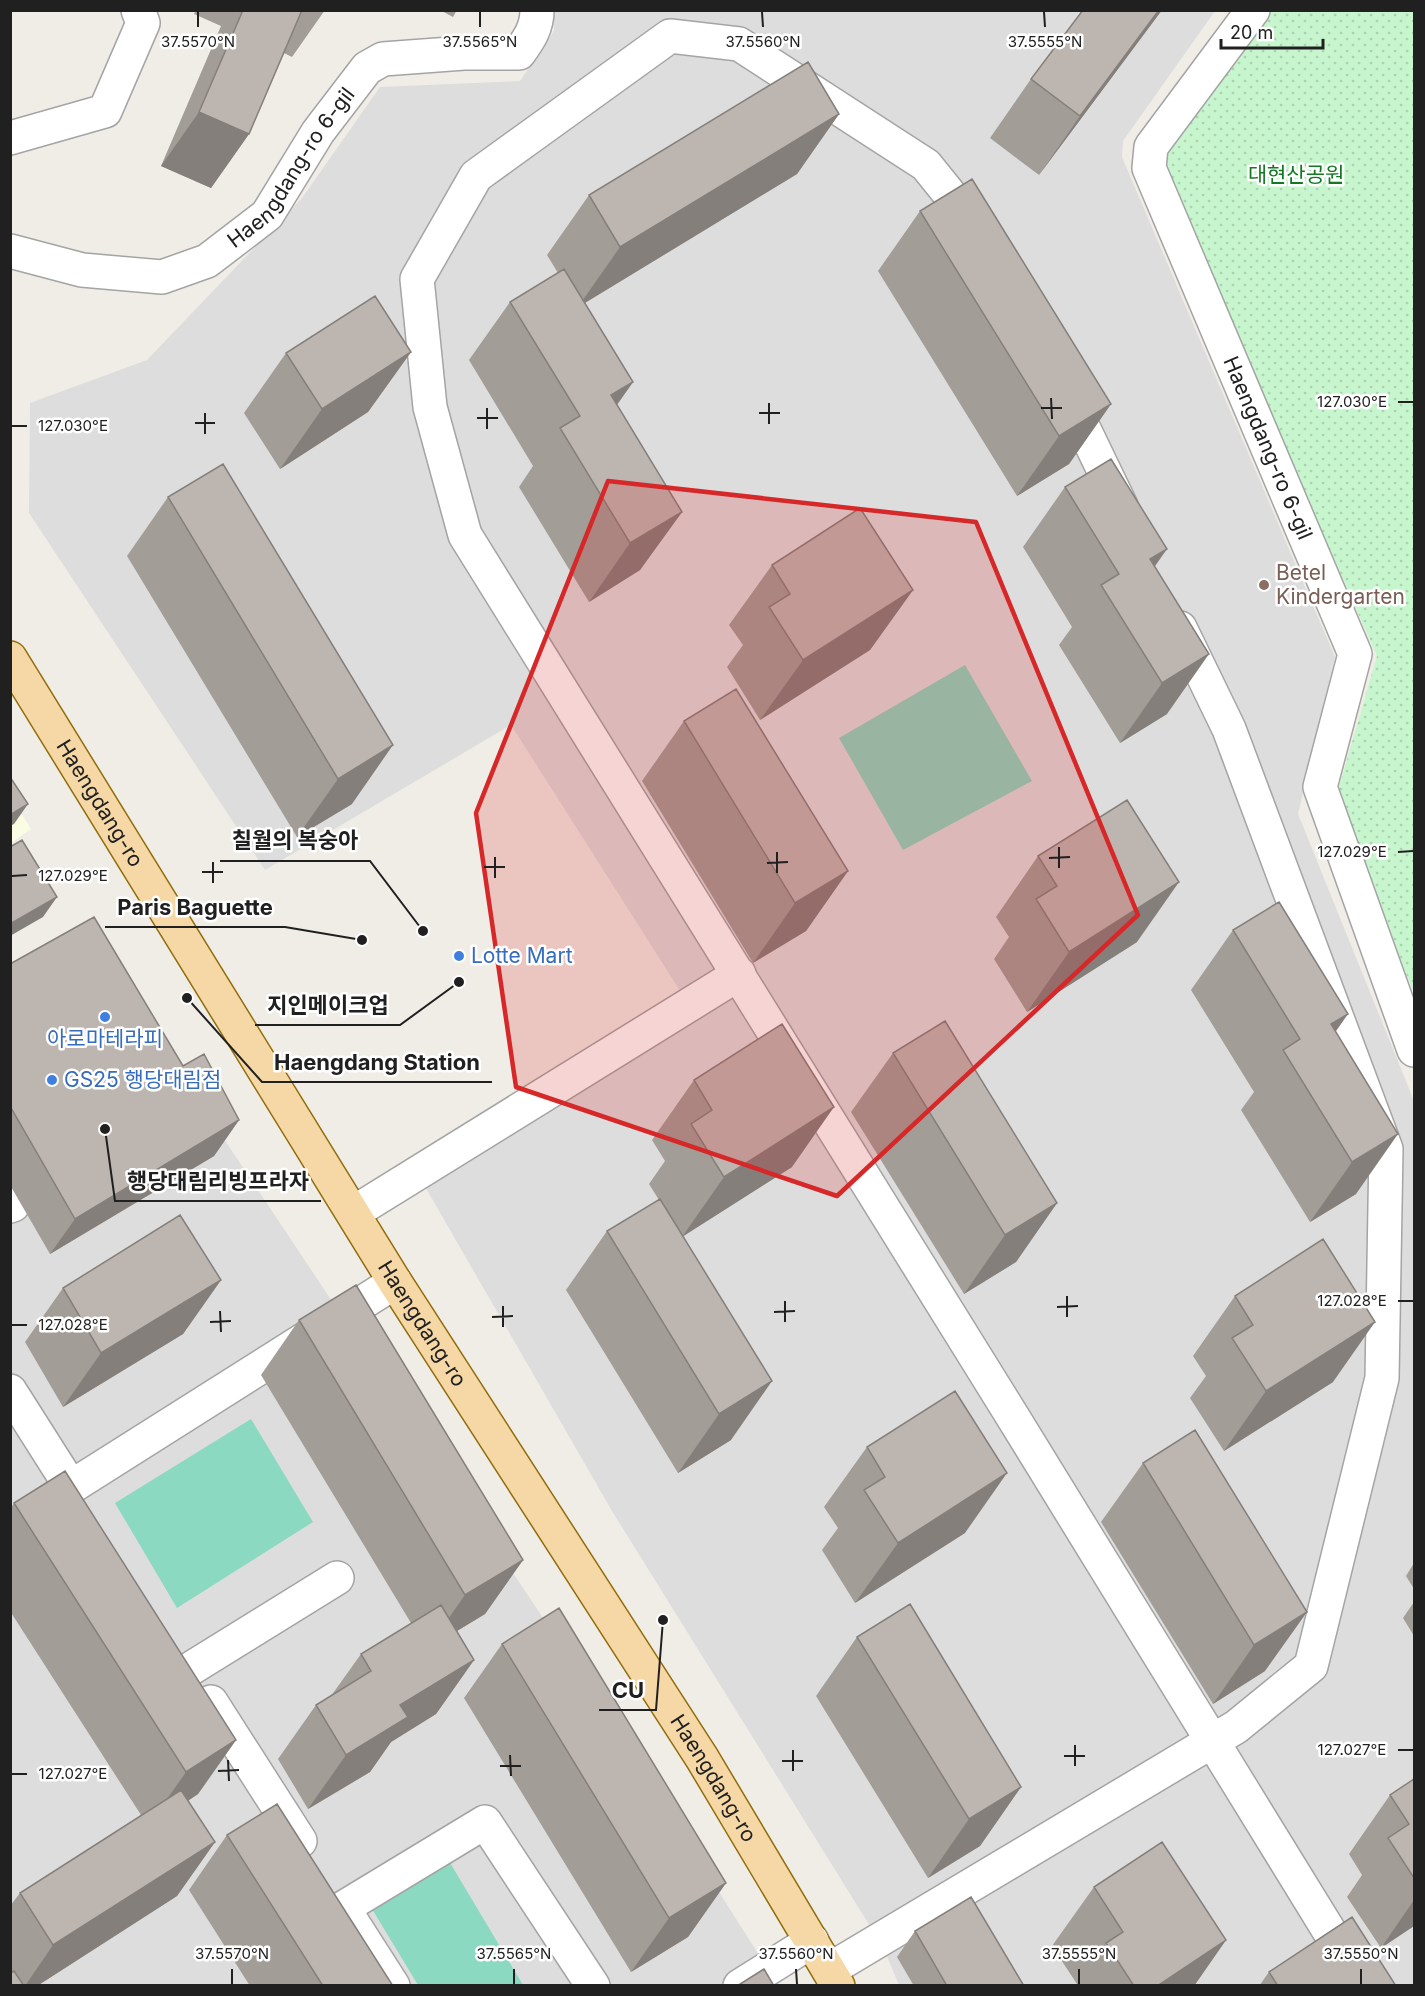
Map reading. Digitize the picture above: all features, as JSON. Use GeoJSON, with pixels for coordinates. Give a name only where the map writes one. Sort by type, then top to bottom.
{"type":"FeatureCollection","features":[{"type":"Feature","properties":{"kind":"main road","name":"Haengdang-ro"},"geometry":{"type":"LineString","coordinates":[[10,658],[395,1282],[702,1758],[834,1978]]}},
{"type":"Feature","properties":{"kind":"street"},"geometry":{"type":"LineString","coordinates":[[10,138],[105,111],[143,23],[138,10]]}},
{"type":"Feature","properties":{"kind":"street","name":"Haengdang-ro 6-gil"},"geometry":{"type":"LineString","coordinates":[[10,251],[82,270],[162,277],[207,261],[267,215],[318,132],[367,68],[383,59],[464,53],[519,53],[532,35],[537,20],[537,10]]}},
{"type":"Feature","properties":{"kind":"street","name":"Haengdang-ro 6-gil"},"geometry":{"type":"LineString","coordinates":[[1253,10],[1151,147],[1149,168],[1355,654],[1320,787],[1414,1050]]}},
{"type":"Feature","properties":{"kind":"street"},"geometry":{"type":"LineString","coordinates":[[992,246],[926,165],[739,44],[670,36],[476,176],[417,279],[430,407],[465,535],[1214,1741],[1363,1986]]}},
{"type":"Feature","properties":{"kind":"street"},"geometry":{"type":"LineString","coordinates":[[1057,374],[1135,536]]}},
{"type":"Feature","properties":{"kind":"street"},"geometry":{"type":"LineString","coordinates":[[834,1978],[1236,1727],[1311,1666],[1382,1378],[1386,1149],[1228,729],[1167,601]]}},
{"type":"Feature","properties":{"kind":"street"},"geometry":{"type":"LineString","coordinates":[[352,1213],[739,974]]}},
{"type":"Feature","properties":{"kind":"street"},"geometry":{"type":"LineString","coordinates":[[10,1202],[13,1205],[10,1206]]}},
{"type":"Feature","properties":{"kind":"street"},"geometry":{"type":"LineString","coordinates":[[43,1504],[395,1282]]}},
{"type":"Feature","properties":{"kind":"street"},"geometry":{"type":"LineString","coordinates":[[10,1391],[90,1516]]}},
{"type":"Feature","properties":{"kind":"street"},"geometry":{"type":"LineString","coordinates":[[189,1669],[338,1578]]}},
{"type":"Feature","properties":{"kind":"street"},"geometry":{"type":"LineString","coordinates":[[171,1641],[393,1986]]}},
{"type":"Feature","properties":{"kind":"street"},"geometry":{"type":"LineString","coordinates":[[343,1908],[484,1822],[593,1986]]}},
{"type":"Feature","properties":{"kind":"street"},"geometry":{"type":"LineString","coordinates":[[740,1986],[812,1941]]}},
{"type":"Feature","properties":{"kind":"highlighted area"},"geometry":{"type":"Polygon","coordinates":[[[608,481],[976,522],[1138,915],[837,1196],[516,1087],[476,813],[608,481]]]}},
{"type":"Feature","properties":{"kind":"shaded area"},"geometry":{"type":"Polygon","coordinates":[[[553,11],[1215,11],[1123,141],[1122,157],[1335,657],[1298,814],[1414,1101],[1414,1985],[899,1985],[883,1947],[612,1511],[416,1171],[684,997],[511,725],[265,870],[29,513],[30,403],[147,360],[302,198],[380,87],[520,81],[554,31],[553,11]]]}},
{"type":"Feature","properties":{"kind":"shaded area"},"geometry":{"type":"Polygon","coordinates":[[[10,796],[31,829],[11,843],[10,843],[10,796]]]}},
{"type":"Feature","properties":{"kind":"shaded area"},"geometry":{"type":"Polygon","coordinates":[[[210,1118],[595,1696],[778,1985],[11,1985],[10,1138],[210,1118]]]}},
{"type":"Feature","properties":{"kind":"green space","name":"대현산공원"},"geometry":{"type":"Polygon","coordinates":[[[1267,11],[1414,11],[1414,993],[1335,801],[1377,656],[1214,288],[1164,168],[1167,150],[1267,11]]]}},
{"type":"Feature","properties":{"kind":"green space"},"geometry":{"type":"Polygon","coordinates":[[[965,665],[1032,781],[903,850],[839,738],[965,665]]]}},
{"type":"Feature","properties":{"kind":"green space"},"geometry":{"type":"Polygon","coordinates":[[[251,1419],[313,1522],[177,1608],[115,1503],[251,1419]]]}},
{"type":"Feature","properties":{"kind":"green space"},"geometry":{"type":"Polygon","coordinates":[[[446,1856],[523,1985],[418,1985],[369,1904],[446,1856]]]}},
{"type":"Feature","properties":{"kind":"building"},"geometry":{"type":"Polygon","coordinates":[[[243,10],[302,10],[249,134],[199,112],[243,10]]]}},
{"type":"Feature","properties":{"kind":"building"},"geometry":{"type":"Polygon","coordinates":[[[1083,10],[1159,10],[1080,116],[1031,79],[1083,10]]]}},
{"type":"Feature","properties":{"kind":"building"},"geometry":{"type":"Polygon","coordinates":[[[808,62],[839,114],[620,247],[589,195],[808,62]]]}},
{"type":"Feature","properties":{"kind":"building"},"geometry":{"type":"Polygon","coordinates":[[[972,179],[1111,404],[1059,436],[920,211],[972,179]]]}},
{"type":"Feature","properties":{"kind":"building"},"geometry":{"type":"Polygon","coordinates":[[[564,269],[633,382],[611,395],[682,512],[630,543],[560,428],[580,416],[510,302],[564,269]]]}},
{"type":"Feature","properties":{"kind":"building"},"geometry":{"type":"Polygon","coordinates":[[[375,296],[411,352],[322,409],[286,353],[375,296]]]}},
{"type":"Feature","properties":{"kind":"building"},"geometry":{"type":"Polygon","coordinates":[[[1111,459],[1167,549],[1150,559],[1209,654],[1162,683],[1101,585],[1119,574],[1065,487],[1111,459]]]}},
{"type":"Feature","properties":{"kind":"building"},"geometry":{"type":"Polygon","coordinates":[[[223,464],[393,745],[338,779],[168,497],[223,464]]]}},
{"type":"Feature","properties":{"kind":"building"},"geometry":{"type":"Polygon","coordinates":[[[860,508],[913,590],[803,660],[769,607],[790,594],[772,565],[860,508]]]}},
{"type":"Feature","properties":{"kind":"building"},"geometry":{"type":"Polygon","coordinates":[[[736,689],[848,871],[795,903],[684,721],[736,689]]]}},
{"type":"Feature","properties":{"kind":"building"},"geometry":{"type":"Polygon","coordinates":[[[10,777],[28,804],[10,815],[10,777]]]}},
{"type":"Feature","properties":{"kind":"building"},"geometry":{"type":"Polygon","coordinates":[[[1127,800],[1179,882],[1069,952],[1036,899],[1057,886],[1038,856],[1127,800]]]}},
{"type":"Feature","properties":{"kind":"building"},"geometry":{"type":"Polygon","coordinates":[[[22,840],[57,897],[10,924],[10,847],[22,840]]]}},
{"type":"Feature","properties":{"kind":"building"},"geometry":{"type":"Polygon","coordinates":[[[1279,902],[1348,1014],[1331,1024],[1398,1134],[1352,1162],[1283,1050],[1300,1039],[1233,930],[1279,902]]]}},
{"type":"Feature","properties":{"kind":"building"},"geometry":{"type":"Polygon","coordinates":[[[94,917],[183,1066],[204,1054],[239,1120],[75,1219],[10,1106],[10,964],[94,917]]]}},
{"type":"Feature","properties":{"kind":"building"},"geometry":{"type":"Polygon","coordinates":[[[945,1021],[1057,1203],[1005,1235],[893,1053],[945,1021]]]}},
{"type":"Feature","properties":{"kind":"building"},"geometry":{"type":"Polygon","coordinates":[[[782,1024],[834,1107],[724,1177],[691,1124],[712,1110],[694,1080],[782,1024]]]}},
{"type":"Feature","properties":{"kind":"building"},"geometry":{"type":"Polygon","coordinates":[[[660,1199],[772,1381],[719,1414],[607,1231],[660,1199]]]}},
{"type":"Feature","properties":{"kind":"building"},"geometry":{"type":"Polygon","coordinates":[[[180,1215],[221,1280],[101,1353],[63,1288],[180,1215]]]}},
{"type":"Feature","properties":{"kind":"building"},"geometry":{"type":"Polygon","coordinates":[[[1323,1239],[1375,1322],[1266,1391],[1232,1338],[1253,1325],[1235,1296],[1323,1239]]]}},
{"type":"Feature","properties":{"kind":"building"},"geometry":{"type":"Polygon","coordinates":[[[356,1285],[523,1560],[465,1595],[299,1320],[356,1285]]]}},
{"type":"Feature","properties":{"kind":"building"},"geometry":{"type":"Polygon","coordinates":[[[955,1391],[1007,1473],[898,1543],[864,1490],[885,1477],[867,1447],[955,1391]]]}},
{"type":"Feature","properties":{"kind":"building"},"geometry":{"type":"Polygon","coordinates":[[[1195,1430],[1307,1612],[1254,1645],[1143,1463],[1195,1430]]]}},
{"type":"Feature","properties":{"kind":"building"},"geometry":{"type":"Polygon","coordinates":[[[65,1471],[236,1740],[186,1772],[14,1503],[65,1471]]]}},
{"type":"Feature","properties":{"kind":"building"},"geometry":{"type":"Polygon","coordinates":[[[910,1604],[1021,1787],[969,1819],[857,1637],[910,1604]]]}},
{"type":"Feature","properties":{"kind":"building"},"geometry":{"type":"Polygon","coordinates":[[[441,1605],[474,1660],[400,1705],[408,1717],[346,1755],[316,1705],[371,1671],[361,1654],[441,1605]]]}},
{"type":"Feature","properties":{"kind":"building"},"geometry":{"type":"Polygon","coordinates":[[[559,1608],[726,1883],[669,1918],[502,1644],[559,1608]]]}},
{"type":"Feature","properties":{"kind":"building"},"geometry":{"type":"Polygon","coordinates":[[[1414,1779],[1414,1878],[1388,1838],[1409,1824],[1390,1795],[1414,1779]]]}},
{"type":"Feature","properties":{"kind":"building"},"geometry":{"type":"Polygon","coordinates":[[[181,1790],[215,1842],[53,1945],[20,1893],[181,1790]]]}},
{"type":"Feature","properties":{"kind":"building"},"geometry":{"type":"Polygon","coordinates":[[[277,1804],[393,1986],[323,1986],[227,1835],[277,1804]]]}},
{"type":"Feature","properties":{"kind":"building"},"geometry":{"type":"Polygon","coordinates":[[[1162,1842],[1226,1940],[1157,1986],[1134,1986],[1106,1943],[1123,1932],[1094,1887],[1162,1842]]]}},
{"type":"Feature","properties":{"kind":"building"},"geometry":{"type":"Polygon","coordinates":[[[971,1897],[1024,1986],[947,1986],[915,1931],[971,1897]]]}},
{"type":"Feature","properties":{"kind":"building"},"geometry":{"type":"Polygon","coordinates":[[[1352,1917],[1396,1986],[1278,1986],[1269,1972],[1352,1917]]]}},
{"type":"Feature","properties":{"kind":"building"},"geometry":{"type":"Polygon","coordinates":[[[764,1969],[774,1986],[737,1986],[764,1969]]]}},
{"type":"Feature","properties":{"kind":"building"},"geometry":{"type":"Polygon","coordinates":[[[14,1971],[24,1986],[10,1986],[10,1973],[14,1971]]]}},
{"type":"Feature","properties":{"kind":"place","name":"Betel Kindergarten"},"geometry":{"type":"Point","coordinates":[1264,585]}},
{"type":"Feature","properties":{"kind":"place","name":"칠월의 복숭아"},"geometry":{"type":"Point","coordinates":[423,931]}},
{"type":"Feature","properties":{"kind":"place","name":"Paris Baguette"},"geometry":{"type":"Point","coordinates":[362,940]}},
{"type":"Feature","properties":{"kind":"place","name":"Lotte Mart"},"geometry":{"type":"Point","coordinates":[459,956]}},
{"type":"Feature","properties":{"kind":"place","name":"지인메이크업"},"geometry":{"type":"Point","coordinates":[459,982]}},
{"type":"Feature","properties":{"kind":"place","name":"Haengdang Station"},"geometry":{"type":"Point","coordinates":[187,998]}},
{"type":"Feature","properties":{"kind":"place","name":"아로마테라피"},"geometry":{"type":"Point","coordinates":[105,1017]}},
{"type":"Feature","properties":{"kind":"place","name":"GS25 행당대림점"},"geometry":{"type":"Point","coordinates":[52,1080]}},
{"type":"Feature","properties":{"kind":"place","name":"행당대림리빙프라자"},"geometry":{"type":"Point","coordinates":[105,1129]}},
{"type":"Feature","properties":{"kind":"place","name":"CU"},"geometry":{"type":"Point","coordinates":[663,1620]}}]}
